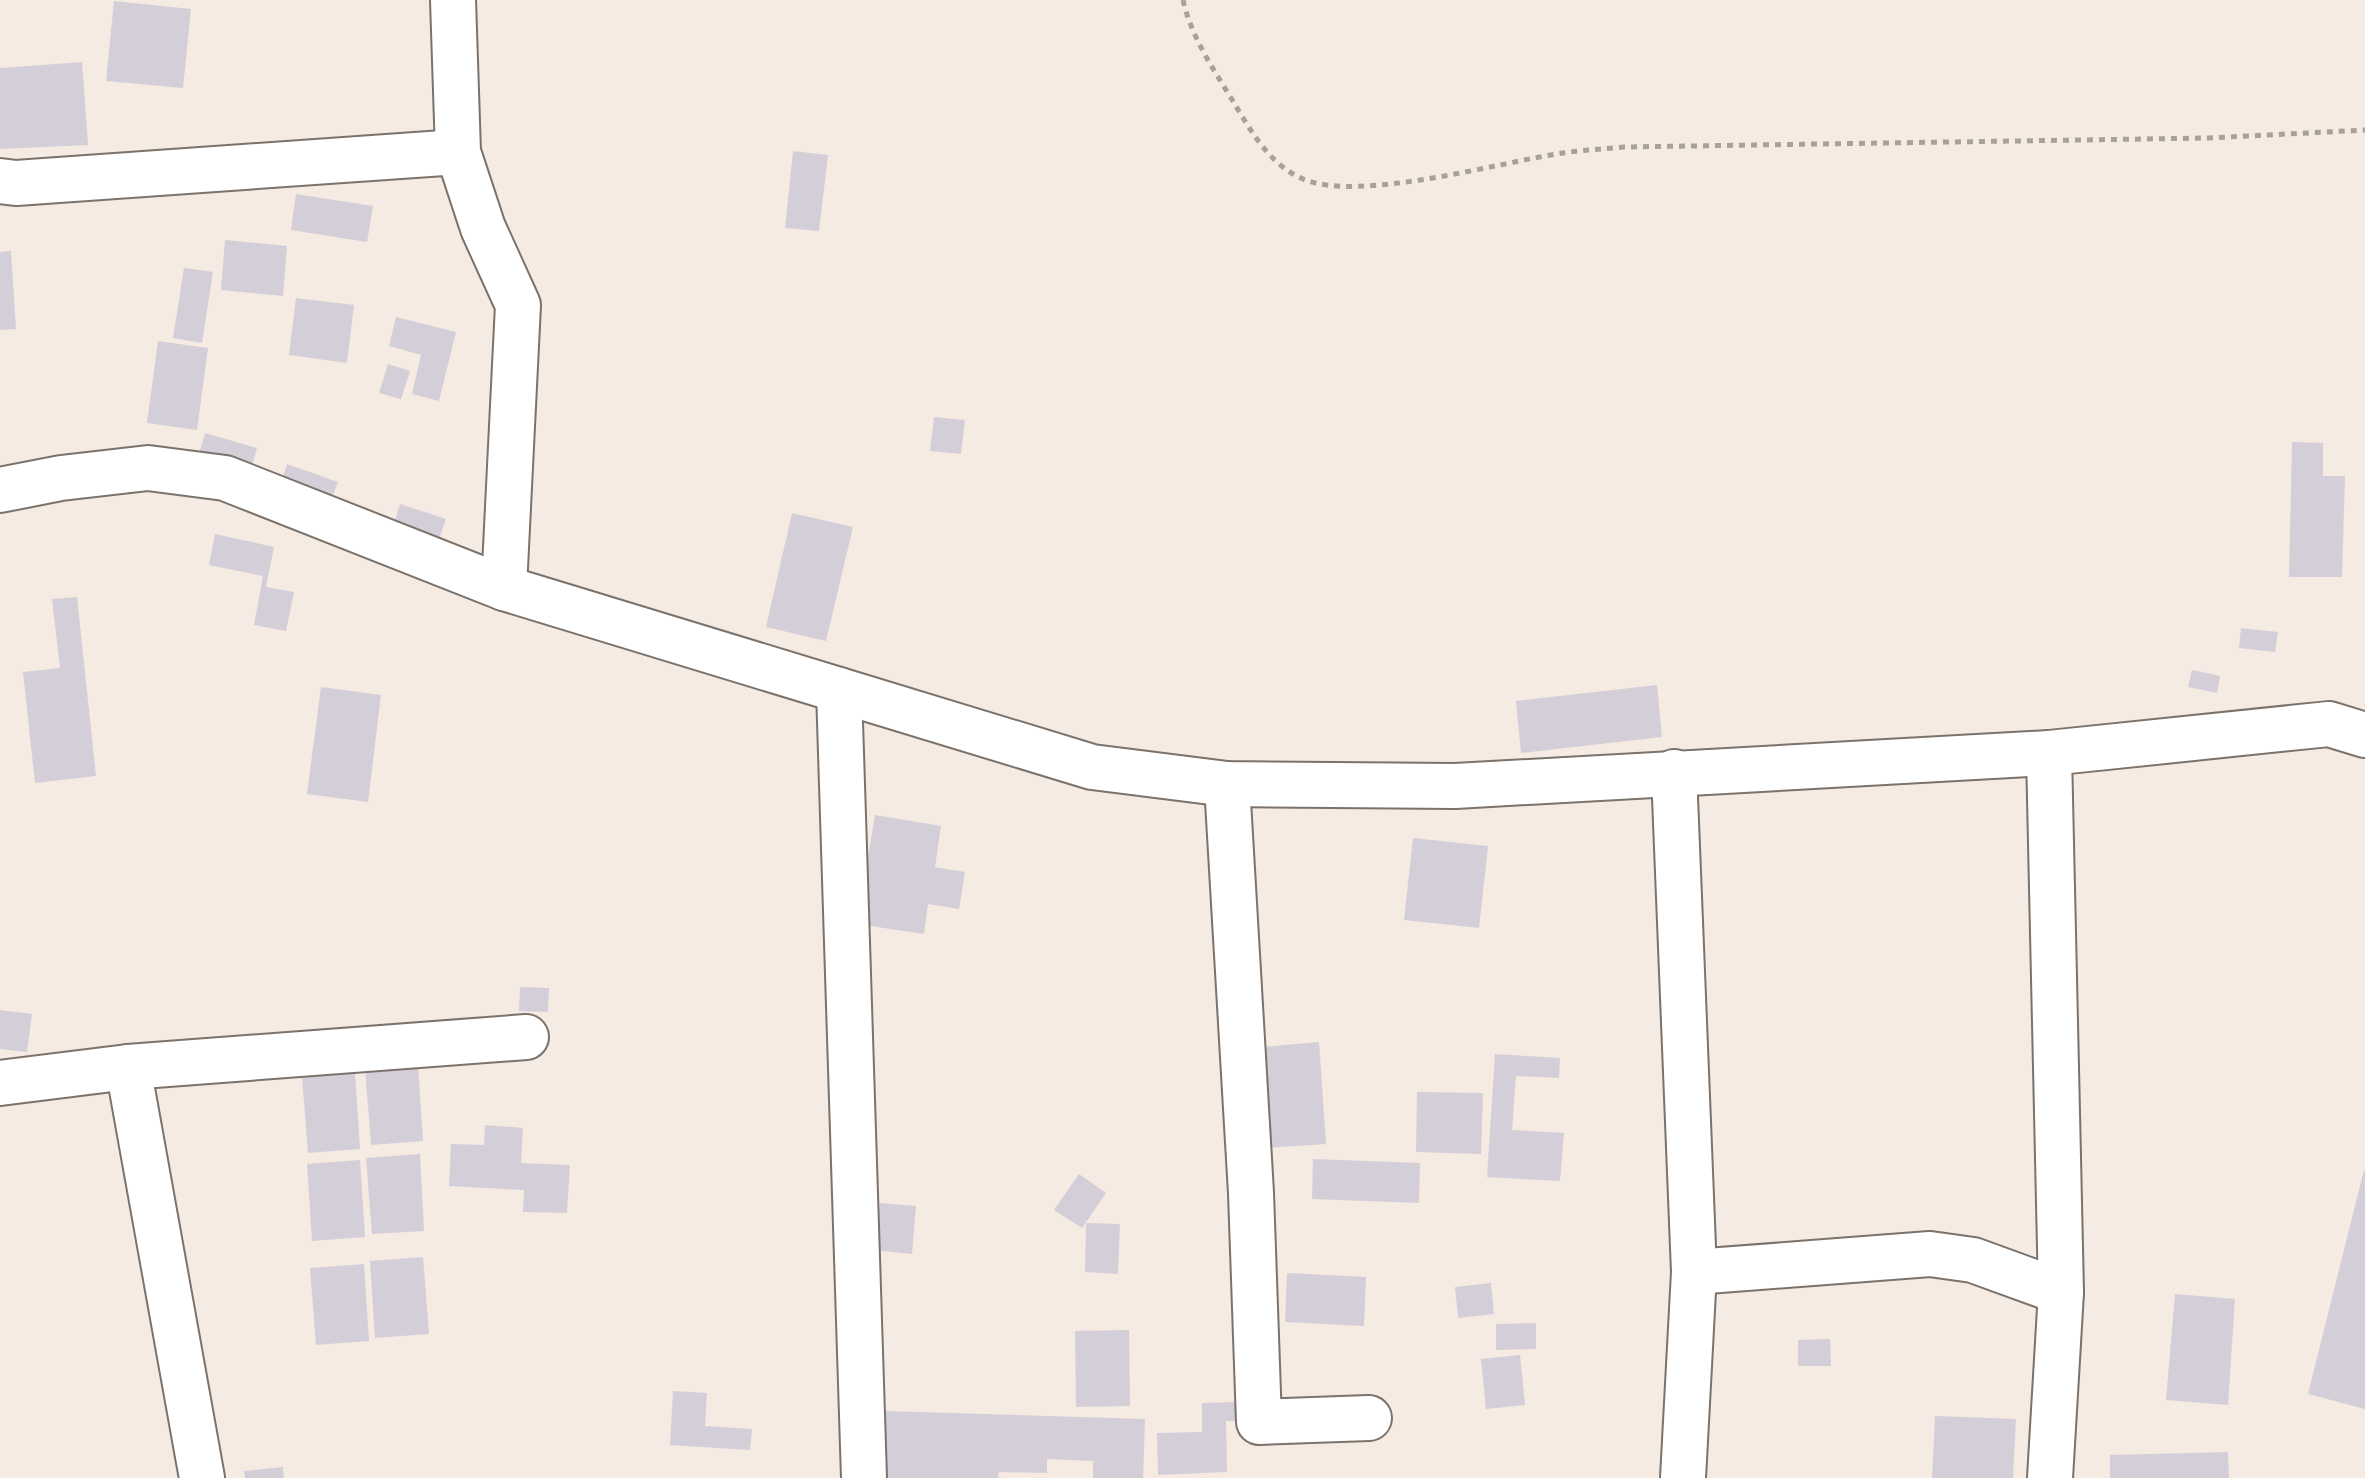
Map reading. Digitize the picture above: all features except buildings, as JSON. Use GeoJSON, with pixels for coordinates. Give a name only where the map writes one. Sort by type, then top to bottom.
{"type":"FeatureCollection","features":[{"type":"Feature","properties":{"kind":"street"},"geometry":{"type":"LineString","coordinates":[[453,0],[458,152],[483,228],[518,305],[504,588]]}},
{"type":"Feature","properties":{"kind":"street"},"geometry":{"type":"LineString","coordinates":[[0,181],[32,182],[458,152]]}},
{"type":"Feature","properties":{"kind":"street"},"geometry":{"type":"LineString","coordinates":[[0,490],[61,478],[148,468],[225,478],[504,588],[1092,767],[1227,784],[1455,786],[2049,753],[2329,724],[2365,735]]}},
{"type":"Feature","properties":{"kind":"street"},"geometry":{"type":"LineString","coordinates":[[839,690],[864,1478]]}},
{"type":"Feature","properties":{"kind":"street"},"geometry":{"type":"LineString","coordinates":[[2049,753],[2061,1292],[2050,1478]]}},
{"type":"Feature","properties":{"kind":"street"},"geometry":{"type":"LineString","coordinates":[[1674,772],[1694,1272],[1683,1478]]}},
{"type":"Feature","properties":{"kind":"street"},"geometry":{"type":"LineString","coordinates":[[1227,784],[1251,1193],[1259,1422],[1369,1418]]}},
{"type":"Feature","properties":{"kind":"street"},"geometry":{"type":"LineString","coordinates":[[0,1083],[128,1067],[526,1037]]}},
{"type":"Feature","properties":{"kind":"street"},"geometry":{"type":"LineString","coordinates":[[128,1067],[202,1478]]}},
{"type":"Feature","properties":{"kind":"street"},"geometry":{"type":"LineString","coordinates":[[1694,1272],[1930,1254],[1973,1260],[2061,1292]]}},
{"type":"Feature","properties":{"kind":"path"},"geometry":{"type":"LineString","coordinates":[[1183,0],[1187,18],[1203,52],[1273,160],[1303,179],[1329,185],[1375,185],[1565,152],[1624,147],[2209,138],[2365,130]]}}]}
